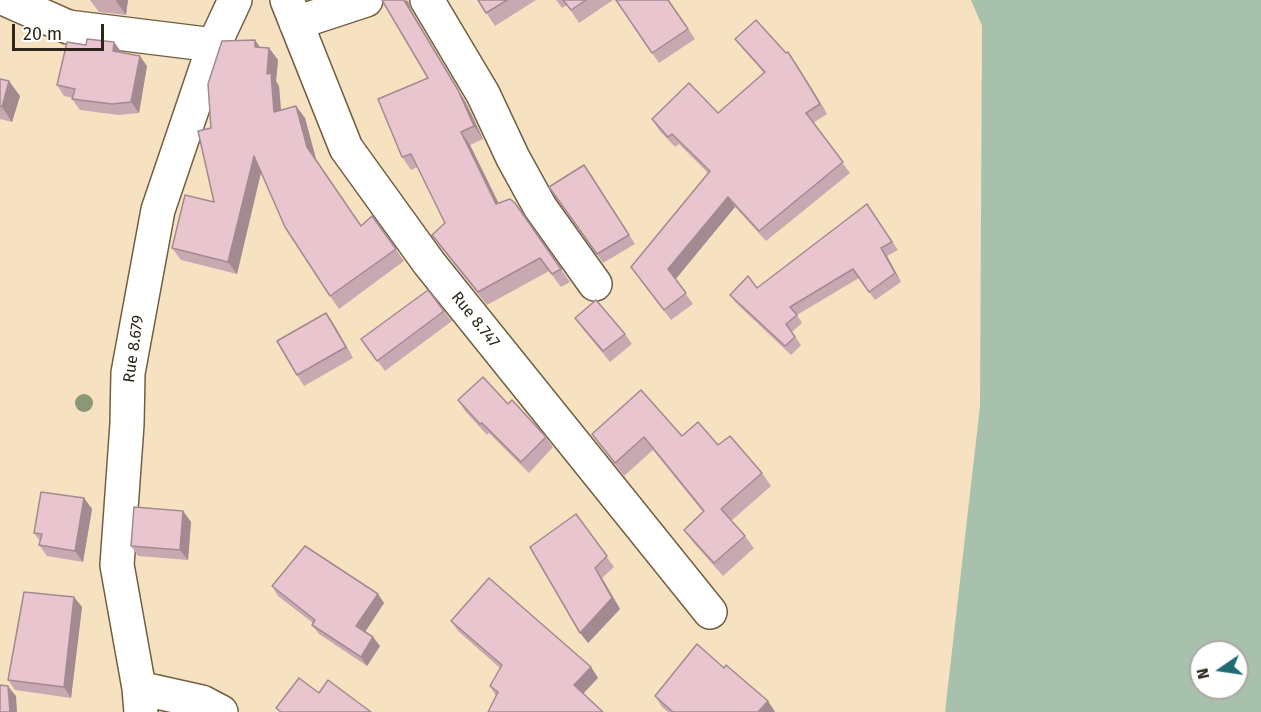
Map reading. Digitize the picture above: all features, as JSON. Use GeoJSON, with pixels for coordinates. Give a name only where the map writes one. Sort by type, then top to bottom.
{"type":"FeatureCollection","features":[{"type":"Feature","properties":{"kind":"street"},"geometry":{"type":"LineString","coordinates":[[7,0],[68,27],[214,45]]}},
{"type":"Feature","properties":{"kind":"street","name":"Rue 8.679"},"geometry":{"type":"LineString","coordinates":[[140,700],[117,564],[127,424],[128,373],[158,210],[214,45],[235,0]]}},
{"type":"Feature","properties":{"kind":"street"},"geometry":{"type":"LineString","coordinates":[[291,12],[366,0]]}},
{"type":"Feature","properties":{"kind":"street"},"geometry":{"type":"LineString","coordinates":[[427,0],[483,93],[513,158],[540,207],[595,284]]}},
{"type":"Feature","properties":{"kind":"street","name":"Rue 8.747"},"geometry":{"type":"LineString","coordinates":[[291,12],[346,148],[429,263],[710,612]]}},
{"type":"Feature","properties":{"kind":"street"},"geometry":{"type":"LineString","coordinates":[[140,700],[202,702],[220,712]]}},
{"type":"Feature","properties":{"kind":"green space"},"geometry":{"type":"Polygon","coordinates":[[[971,0],[1261,0],[1261,712],[945,712],[980,406],[982,26],[971,0]]]}},
{"type":"Feature","properties":{"kind":"building"},"geometry":{"type":"Polygon","coordinates":[[[382,0],[404,0],[458,90],[474,126],[461,132],[496,204],[510,199],[515,203],[561,269],[552,274],[540,258],[478,292],[432,235],[445,223],[411,154],[402,157],[378,99],[428,78],[382,0]]]}},
{"type":"Feature","properties":{"kind":"building"},"geometry":{"type":"Polygon","coordinates":[[[478,0],[507,0],[486,13],[478,0]]]}},
{"type":"Feature","properties":{"kind":"building"},"geometry":{"type":"Polygon","coordinates":[[[563,0],[586,0],[571,10],[563,0]]]}},
{"type":"Feature","properties":{"kind":"building"},"geometry":{"type":"Polygon","coordinates":[[[616,0],[668,0],[688,29],[652,53],[616,0]]]}},
{"type":"Feature","properties":{"kind":"building"},"geometry":{"type":"Polygon","coordinates":[[[756,20],[786,53],[788,52],[805,79],[820,104],[806,113],[843,162],[759,231],[728,197],[668,269],[686,293],[664,310],[631,267],[710,171],[672,134],[668,137],[652,119],[689,83],[718,113],[765,72],[735,39],[756,20]]]}},
{"type":"Feature","properties":{"kind":"building"},"geometry":{"type":"Polygon","coordinates":[[[87,39],[114,42],[113,51],[140,56],[131,102],[112,104],[72,99],[75,89],[57,85],[67,42],[86,45],[87,39]]]}},
{"type":"Feature","properties":{"kind":"building"},"geometry":{"type":"Polygon","coordinates":[[[255,40],[255,47],[269,48],[267,74],[271,73],[274,112],[296,106],[307,147],[361,226],[372,216],[396,249],[330,296],[285,227],[254,156],[228,262],[172,248],[185,195],[214,202],[198,131],[211,128],[208,84],[222,41],[255,40]]]}},
{"type":"Feature","properties":{"kind":"building"},"geometry":{"type":"Polygon","coordinates":[[[0,79],[9,81],[2,107],[0,106],[0,79]]]}},
{"type":"Feature","properties":{"kind":"building"},"geometry":{"type":"Polygon","coordinates":[[[584,165],[629,235],[597,254],[549,187],[584,165]]]}},
{"type":"Feature","properties":{"kind":"building"},"geometry":{"type":"Polygon","coordinates":[[[867,204],[892,242],[881,248],[895,273],[869,292],[853,269],[790,307],[797,315],[786,324],[795,337],[785,346],[730,295],[748,276],[757,288],[867,204]]]}},
{"type":"Feature","properties":{"kind":"building"},"geometry":{"type":"Polygon","coordinates":[[[428,290],[444,311],[377,361],[361,339],[428,290]]]}},
{"type":"Feature","properties":{"kind":"building"},"geometry":{"type":"Polygon","coordinates":[[[596,300],[625,334],[603,351],[575,318],[596,300]]]}},
{"type":"Feature","properties":{"kind":"building"},"geometry":{"type":"Polygon","coordinates":[[[326,313],[346,347],[297,375],[277,341],[326,313]]]}},
{"type":"Feature","properties":{"kind":"building"},"geometry":{"type":"Polygon","coordinates":[[[483,377],[508,404],[512,400],[546,437],[521,462],[458,400],[483,377]]]}},
{"type":"Feature","properties":{"kind":"building"},"geometry":{"type":"Polygon","coordinates":[[[641,390],[682,436],[698,422],[718,445],[730,436],[762,473],[721,509],[745,536],[714,563],[684,530],[704,511],[644,437],[615,463],[592,434],[641,390]]]}},
{"type":"Feature","properties":{"kind":"building"},"geometry":{"type":"Polygon","coordinates":[[[41,492],[84,498],[75,551],[39,545],[42,534],[34,533],[41,492]]]}},
{"type":"Feature","properties":{"kind":"building"},"geometry":{"type":"Polygon","coordinates":[[[134,507],[183,511],[180,550],[131,546],[134,507]]]}},
{"type":"Feature","properties":{"kind":"building"},"geometry":{"type":"Polygon","coordinates":[[[576,514],[607,556],[595,568],[612,598],[580,633],[530,547],[576,514]]]}},
{"type":"Feature","properties":{"kind":"building"},"geometry":{"type":"Polygon","coordinates":[[[305,546],[378,594],[356,626],[373,637],[361,657],[312,625],[315,620],[272,586],[305,546]]]}},
{"type":"Feature","properties":{"kind":"building"},"geometry":{"type":"Polygon","coordinates":[[[489,578],[591,667],[574,685],[603,712],[488,712],[498,692],[490,686],[502,665],[451,621],[489,578]]]}},
{"type":"Feature","properties":{"kind":"building"},"geometry":{"type":"Polygon","coordinates":[[[24,592],[74,597],[64,687],[8,680],[24,592]]]}},
{"type":"Feature","properties":{"kind":"building"},"geometry":{"type":"Polygon","coordinates":[[[697,644],[724,668],[726,665],[768,701],[758,712],[673,712],[655,696],[697,644]]]}},
{"type":"Feature","properties":{"kind":"building"},"geometry":{"type":"Polygon","coordinates":[[[299,678],[319,693],[328,680],[371,712],[281,712],[276,708],[299,678]]]}},
{"type":"Feature","properties":{"kind":"building"},"geometry":{"type":"Polygon","coordinates":[[[0,685],[8,686],[10,712],[0,712],[0,685]]]}}]}
